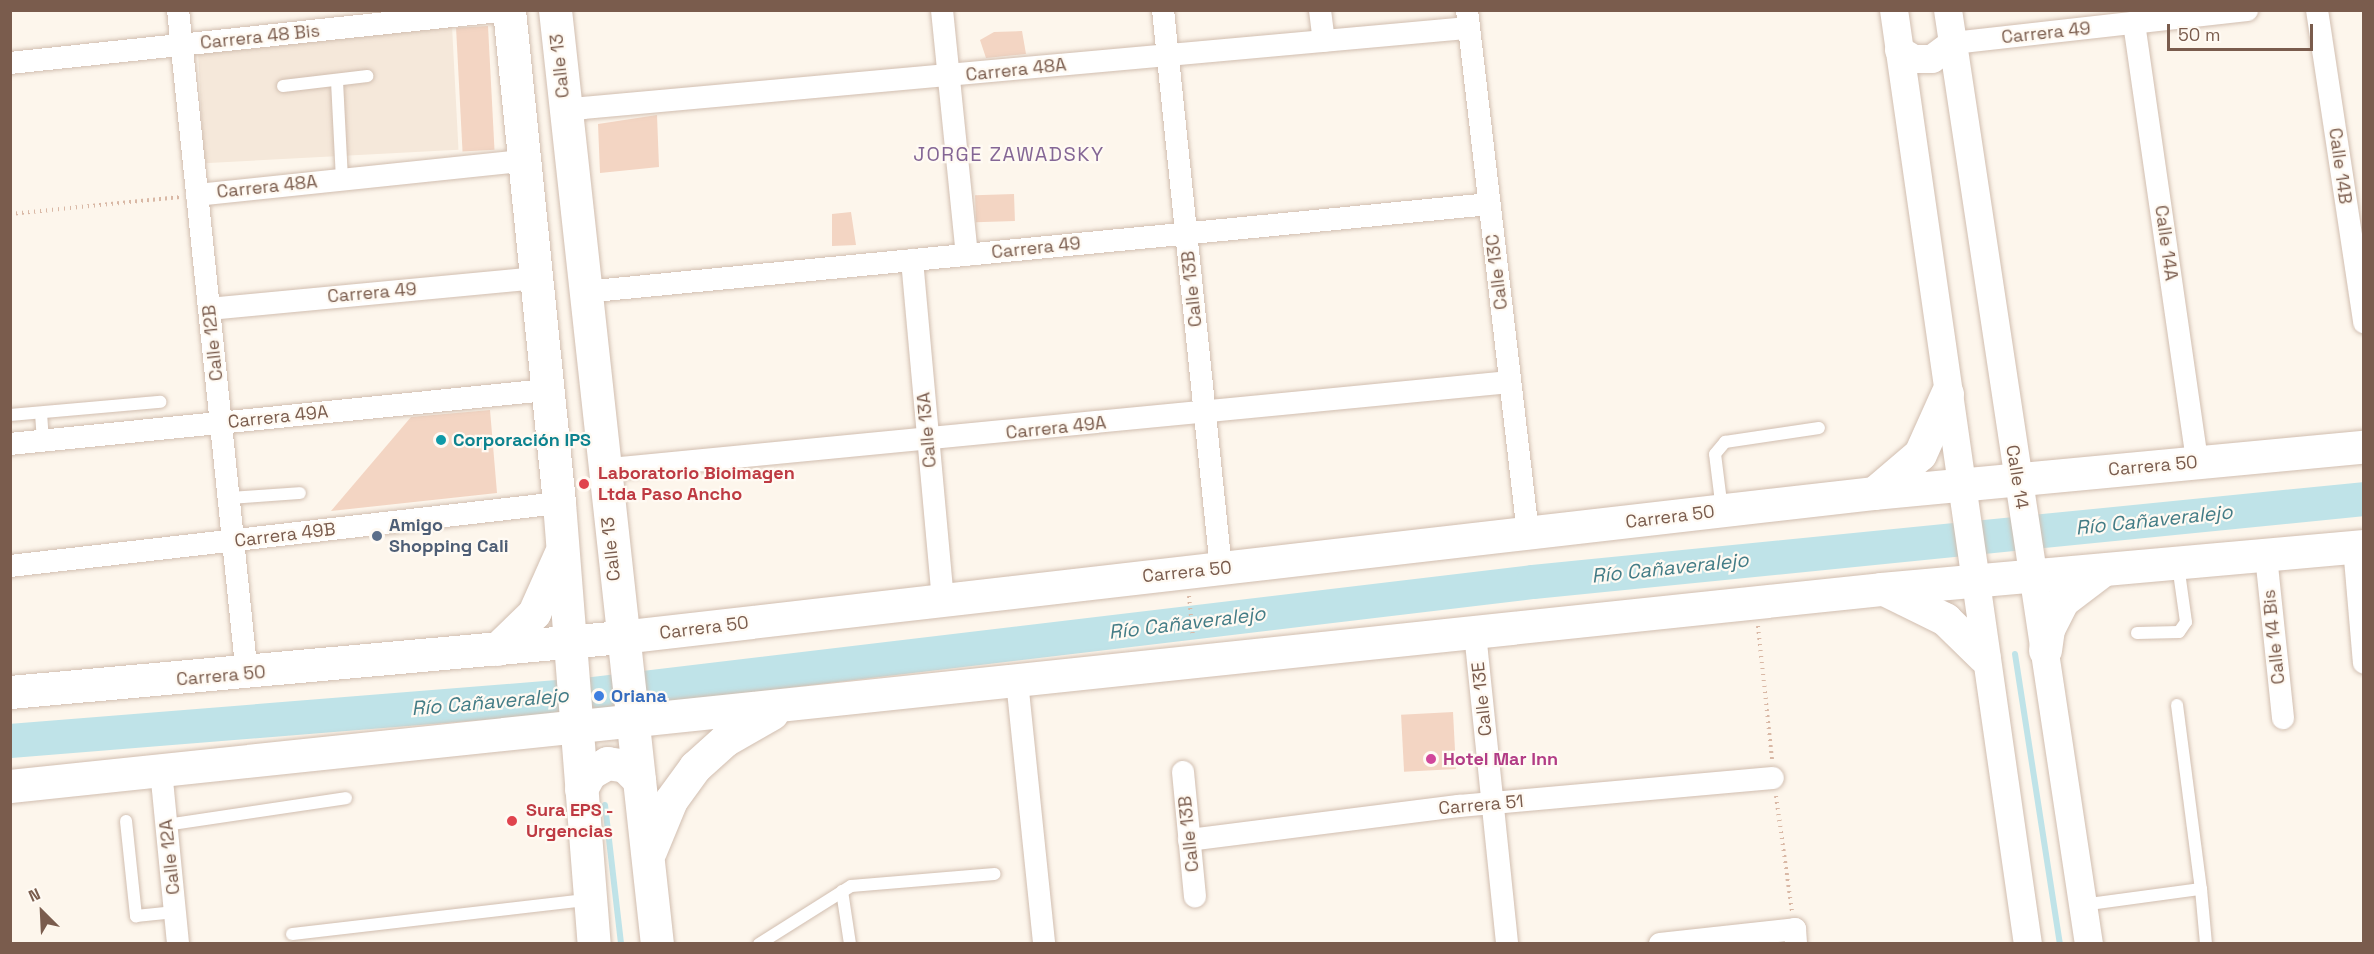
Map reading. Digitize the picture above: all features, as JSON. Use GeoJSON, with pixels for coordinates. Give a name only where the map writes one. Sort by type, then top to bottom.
{"type":"FeatureCollection","features":[{"type":"Feature","properties":{"kind":"main road"},"geometry":{"type":"LineString","coordinates":[[509,10],[559,503],[588,900],[594,944]]}},
{"type":"Feature","properties":{"kind":"main road","name":"Calle 13"},"geometry":{"type":"LineString","coordinates":[[555,10],[612,564],[657,944]]}},
{"type":"Feature","properties":{"kind":"main road"},"geometry":{"type":"LineString","coordinates":[[523,161],[570,157]]}},
{"type":"Feature","properties":{"kind":"main road"},"geometry":{"type":"LineString","coordinates":[[1873,494],[1920,454],[1947,394]]}},
{"type":"Feature","properties":{"kind":"main road","name":"Carrera 50"},"geometry":{"type":"LineString","coordinates":[[10,692],[248,675],[497,649],[622,646],[682,630],[1221,568],[1873,494],[1966,490],[2197,462],[2364,447]]}},
{"type":"Feature","properties":{"kind":"main road"},"geometry":{"type":"LineString","coordinates":[[10,786],[510,732],[576,719],[798,705],[1881,589],[1976,576],[2032,571],[2100,572],[2359,546]]}},
{"type":"Feature","properties":{"kind":"main road"},"geometry":{"type":"LineString","coordinates":[[497,649],[539,604],[562,547]]}},
{"type":"Feature","properties":{"kind":"main road"},"geometry":{"type":"LineString","coordinates":[[612,564],[635,603],[682,630]]}},
{"type":"Feature","properties":{"kind":"main road"},"geometry":{"type":"LineString","coordinates":[[2045,650],[2048,629],[2062,601],[2100,572]]}},
{"type":"Feature","properties":{"kind":"main road"},"geometry":{"type":"LineString","coordinates":[[1881,589],[1945,619],[1984,657]]}},
{"type":"Feature","properties":{"kind":"main road"},"geometry":{"type":"LineString","coordinates":[[648,856],[671,800],[709,752],[759,718],[798,705]]}},
{"type":"Feature","properties":{"kind":"main road"},"geometry":{"type":"LineString","coordinates":[[510,732],[556,757],[582,797]]}},
{"type":"Feature","properties":{"kind":"main road"},"geometry":{"type":"LineString","coordinates":[[582,797],[590,772],[606,763],[626,766],[639,780]]}},
{"type":"Feature","properties":{"kind":"street","name":"Calle 12B"},"geometry":{"type":"LineString","coordinates":[[178,10],[248,675]]}},
{"type":"Feature","properties":{"kind":"street","name":"Carrera 48 Bis"},"geometry":{"type":"LineString","coordinates":[[10,63],[509,10]]}},
{"type":"Feature","properties":{"kind":"street"},"geometry":{"type":"LineString","coordinates":[[942,10],[967,255]]}},
{"type":"Feature","properties":{"kind":"street","name":"Calle 13B"},"geometry":{"type":"LineString","coordinates":[[1163,10],[1221,568]]}},
{"type":"Feature","properties":{"kind":"street"},"geometry":{"type":"LineString","coordinates":[[1320,10],[1324,41]]}},
{"type":"Feature","properties":{"kind":"street"},"geometry":{"type":"LineString","coordinates":[[1894,10],[1947,394],[1966,490],[1984,657],[2028,944]]}},
{"type":"Feature","properties":{"kind":"street","name":"Calle 14"},"geometry":{"type":"LineString","coordinates":[[1948,10],[2089,944]]}},
{"type":"Feature","properties":{"kind":"street","name":"Carrera 49"},"geometry":{"type":"LineString","coordinates":[[1953,43],[2247,10]]}},
{"type":"Feature","properties":{"kind":"street","name":"Calle 14B"},"geometry":{"type":"LineString","coordinates":[[2318,10],[2364,322]]}},
{"type":"Feature","properties":{"kind":"street","name":"Carrera 48A"},"geometry":{"type":"LineString","coordinates":[[565,114],[583,108],[1324,41],[1467,19]]}},
{"type":"Feature","properties":{"kind":"street","name":"Calle 13C"},"geometry":{"type":"LineString","coordinates":[[1467,19],[1528,533]]}},
{"type":"Feature","properties":{"kind":"street","name":"Calle 14A"},"geometry":{"type":"LineString","coordinates":[[2134,23],[2197,462]]}},
{"type":"Feature","properties":{"kind":"street"},"geometry":{"type":"LineString","coordinates":[[1899,50],[1914,59],[1932,59],[1953,43]]}},
{"type":"Feature","properties":{"kind":"street","name":"Carrera 48A"},"geometry":{"type":"LineString","coordinates":[[197,195],[523,161]]}},
{"type":"Feature","properties":{"kind":"street","name":"Carrera 49"},"geometry":{"type":"LineString","coordinates":[[584,292],[1489,204]]}},
{"type":"Feature","properties":{"kind":"street","name":"Calle 13A"},"geometry":{"type":"LineString","coordinates":[[912,260],[943,600]]}},
{"type":"Feature","properties":{"kind":"street","name":"Carrera 49"},"geometry":{"type":"LineString","coordinates":[[209,309],[536,278]]}},
{"type":"Feature","properties":{"kind":"street","name":"Carrera 49A"},"geometry":{"type":"LineString","coordinates":[[603,475],[621,468],[928,441],[1510,382]]}},
{"type":"Feature","properties":{"kind":"street","name":"Carrera 49A"},"geometry":{"type":"LineString","coordinates":[[10,444],[546,390]]}},
{"type":"Feature","properties":{"kind":"street","name":"Carrera 49B"},"geometry":{"type":"LineString","coordinates":[[10,566],[559,503]]}},
{"type":"Feature","properties":{"kind":"street"},"geometry":{"type":"LineString","coordinates":[[2359,546],[2364,663]]}},
{"type":"Feature","properties":{"kind":"street","name":"Calle 14 Bis"},"geometry":{"type":"LineString","coordinates":[[2266,556],[2283,718]]}},
{"type":"Feature","properties":{"kind":"street","name":"Calle 13E"},"geometry":{"type":"LineString","coordinates":[[1475,633],[1507,944]]}},
{"type":"Feature","properties":{"kind":"street"},"geometry":{"type":"LineString","coordinates":[[1017,681],[1044,944]]}},
{"type":"Feature","properties":{"kind":"street","name":"Calle 12A"},"geometry":{"type":"LineString","coordinates":[[161,770],[178,944]]}},
{"type":"Feature","properties":{"kind":"street","name":"Calle 13B"},"geometry":{"type":"LineString","coordinates":[[1183,772],[1195,896]]}},
{"type":"Feature","properties":{"kind":"street","name":"Carrera 51"},"geometry":{"type":"LineString","coordinates":[[1189,840],[1492,803],[1773,778]]}},
{"type":"Feature","properties":{"kind":"street"},"geometry":{"type":"LineString","coordinates":[[1660,944],[1795,936]]}},
{"type":"Feature","properties":{"kind":"lane"},"geometry":{"type":"LineString","coordinates":[[283,86],[367,76]]}},
{"type":"Feature","properties":{"kind":"lane"},"geometry":{"type":"LineString","coordinates":[[337,81],[342,179]]}},
{"type":"Feature","properties":{"kind":"lane"},"geometry":{"type":"LineString","coordinates":[[10,415],[159,402]]}},
{"type":"Feature","properties":{"kind":"lane"},"geometry":{"type":"LineString","coordinates":[[41,412],[43,441]]}},
{"type":"Feature","properties":{"kind":"lane"},"geometry":{"type":"LineString","coordinates":[[1722,511],[1715,454],[1725,442],[1819,428]]}},
{"type":"Feature","properties":{"kind":"lane"},"geometry":{"type":"LineString","coordinates":[[229,498],[300,493]]}},
{"type":"Feature","properties":{"kind":"lane"},"geometry":{"type":"LineString","coordinates":[[2137,633],[2179,632],[2186,622],[2178,565]]}},
{"type":"Feature","properties":{"kind":"lane"},"geometry":{"type":"LineString","coordinates":[[2177,705],[2206,944]]}},
{"type":"Feature","properties":{"kind":"lane"},"geometry":{"type":"LineString","coordinates":[[166,825],[346,798]]}},
{"type":"Feature","properties":{"kind":"lane"},"geometry":{"type":"LineString","coordinates":[[126,821],[136,916],[175,912]]}},
{"type":"Feature","properties":{"kind":"lane"},"geometry":{"type":"LineString","coordinates":[[759,944],[842,891],[995,874]]}},
{"type":"Feature","properties":{"kind":"lane"},"geometry":{"type":"LineString","coordinates":[[2082,905],[2201,889]]}},
{"type":"Feature","properties":{"kind":"lane"},"geometry":{"type":"LineString","coordinates":[[842,891],[850,944]]}},
{"type":"Feature","properties":{"kind":"lane"},"geometry":{"type":"LineString","coordinates":[[292,934],[588,900]]}},
{"type":"Feature","properties":{"kind":"path","name":"Carrera 48A"},"geometry":{"type":"LineString","coordinates":[[10,214],[197,195]]}},
{"type":"Feature","properties":{"kind":"path"},"geometry":{"type":"LineString","coordinates":[[1190,613],[1193,641]]}},
{"type":"Feature","properties":{"kind":"shaded area"},"geometry":{"type":"Polygon","coordinates":[[[452,26],[458,150],[204,163],[197,39],[452,26]]]}},
{"type":"Feature","properties":{"kind":"building"},"geometry":{"type":"Polygon","coordinates":[[[488,26],[494,150],[463,152],[456,28],[488,26]]]}},
{"type":"Feature","properties":{"kind":"building"},"geometry":{"type":"Polygon","coordinates":[[[1022,31],[1026,54],[986,58],[980,40],[994,32],[1022,31]]]}},
{"type":"Feature","properties":{"kind":"building"},"geometry":{"type":"Polygon","coordinates":[[[657,115],[659,167],[600,173],[598,124],[657,115]]]}},
{"type":"Feature","properties":{"kind":"building"},"geometry":{"type":"Polygon","coordinates":[[[1014,194],[1015,221],[976,222],[975,195],[1014,194]]]}},
{"type":"Feature","properties":{"kind":"building"},"geometry":{"type":"Polygon","coordinates":[[[851,212],[856,245],[832,246],[832,214],[851,212]]]}},
{"type":"Feature","properties":{"kind":"building","name":"Corporación IPS"},"geometry":{"type":"Polygon","coordinates":[[[490,410],[497,493],[331,511],[411,417],[490,410]]]}},
{"type":"Feature","properties":{"kind":"building"},"geometry":{"type":"Polygon","coordinates":[[[1453,712],[1456,769],[1404,772],[1401,715],[1453,712]]]}},
{"type":"Feature","properties":{"kind":"waterway","name":"Río Cañaveralejo"},"geometry":{"type":"LineString","coordinates":[[10,741],[594,694],[1533,582],[2364,499]]}},
{"type":"Feature","properties":{"kind":"waterway"},"geometry":{"type":"LineString","coordinates":[[2015,654],[2060,944]]}},
{"type":"Feature","properties":{"kind":"waterway"},"geometry":{"type":"LineString","coordinates":[[605,805],[621,944]]}},
{"type":"Feature","properties":{"kind":"place","name":"Corporación IPS"},"geometry":{"type":"Point","coordinates":[441,440]}},
{"type":"Feature","properties":{"kind":"place","name":"Laboratorio Bioimagen Ltda Paso Ancho"},"geometry":{"type":"Point","coordinates":[584,484]}},
{"type":"Feature","properties":{"kind":"place","name":"Amigo Shopping Cali"},"geometry":{"type":"Point","coordinates":[377,536]}},
{"type":"Feature","properties":{"kind":"place","name":"Oriana"},"geometry":{"type":"Point","coordinates":[599,696]}},
{"type":"Feature","properties":{"kind":"place","name":"Hotel Mar Inn"},"geometry":{"type":"Point","coordinates":[1431,759]}},
{"type":"Feature","properties":{"kind":"place","name":"Sura EPS - Urgencias"},"geometry":{"type":"Point","coordinates":[512,821]}},
{"type":"Feature","properties":{"kind":"district","name":"JORGE ZAWADSKY"},"geometry":{"type":"Point","coordinates":[1009,154]}}]}
